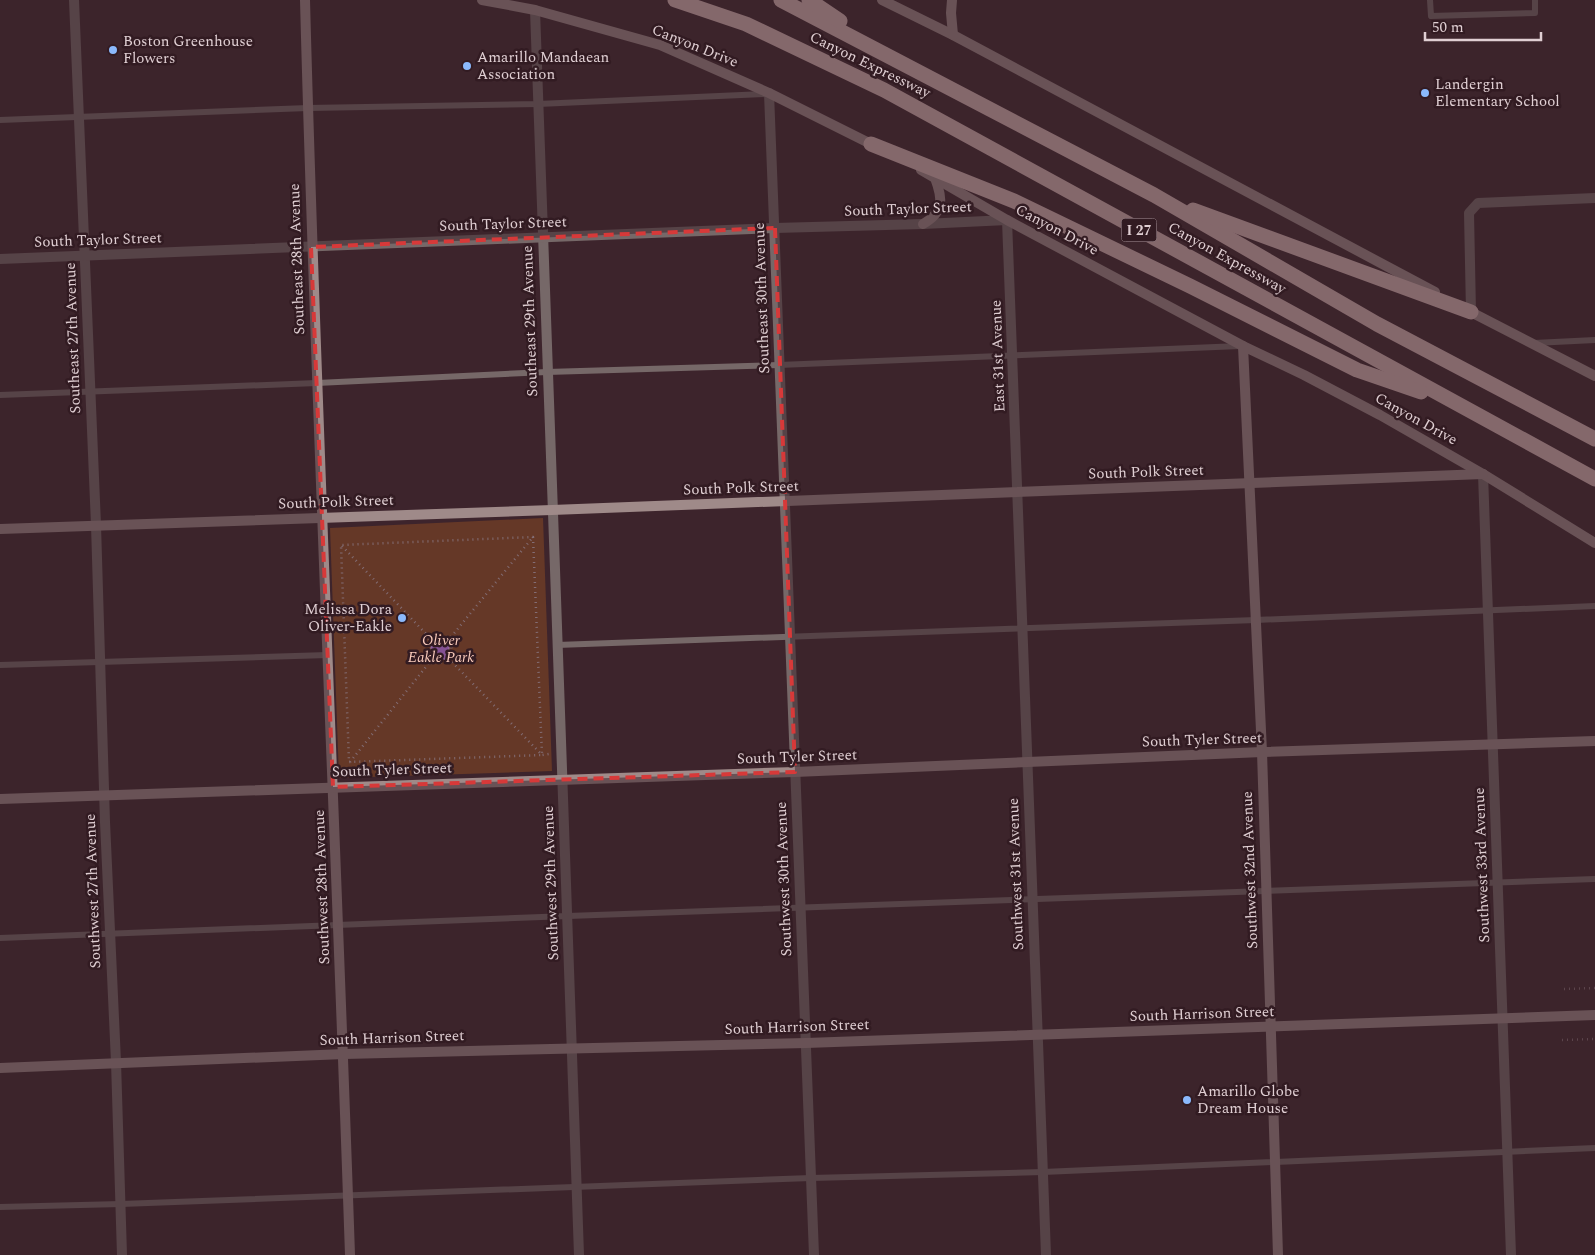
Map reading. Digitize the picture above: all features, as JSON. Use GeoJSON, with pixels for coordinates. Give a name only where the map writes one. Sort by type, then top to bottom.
{"type":"FeatureCollection","features":[{"type":"Feature","properties":{"kind":"highway","name":"Canyon Expressway"},"geometry":{"type":"LineString","coordinates":[[675,0],[746,24],[884,90],[1595,479]]}},
{"type":"Feature","properties":{"kind":"highway","name":"Canyon Expressway"},"geometry":{"type":"LineString","coordinates":[[780,0],[1154,195],[1377,324],[1595,439]]}},
{"type":"Feature","properties":{"kind":"highway"},"geometry":{"type":"LineString","coordinates":[[809,0],[895,59]]}},
{"type":"Feature","properties":{"kind":"highway"},"geometry":{"type":"LineString","coordinates":[[871,144],[1014,202],[1190,286],[1357,370],[1462,406]]}},
{"type":"Feature","properties":{"kind":"highway"},"geometry":{"type":"LineString","coordinates":[[1154,195],[1471,312]]}},
{"type":"Feature","properties":{"kind":"main road","name":"Southeast 28th Avenue"},"geometry":{"type":"LineString","coordinates":[[305,0],[311,247],[323,518]]}},
{"type":"Feature","properties":{"kind":"main road","name":"Canyon Drive"},"geometry":{"type":"LineString","coordinates":[[482,0],[535,10],[660,45],[769,94],[871,144],[935,178],[1007,220],[1243,346],[1380,415],[1483,474],[1595,543]]}},
{"type":"Feature","properties":{"kind":"main road"},"geometry":{"type":"LineString","coordinates":[[882,0],[953,35],[1471,312],[1595,376]]}},
{"type":"Feature","properties":{"kind":"main road"},"geometry":{"type":"LineString","coordinates":[[952,0],[953,35]]}},
{"type":"Feature","properties":{"kind":"main road"},"geometry":{"type":"LineString","coordinates":[[923,224],[932,218],[938,210],[941,200],[935,178]]}},
{"type":"Feature","properties":{"kind":"main road","name":"Southwest 32nd Avenue"},"geometry":{"type":"LineString","coordinates":[[1243,346],[1262,752],[1278,1255]]}},
{"type":"Feature","properties":{"kind":"main road","name":"South Polk Street"},"geometry":{"type":"LineString","coordinates":[[0,529],[1483,474]]}},
{"type":"Feature","properties":{"kind":"main road","name":"Southwest 28th Avenue"},"geometry":{"type":"LineString","coordinates":[[323,518],[350,1255]]}},
{"type":"Feature","properties":{"kind":"main road","name":"South Tyler Street"},"geometry":{"type":"LineString","coordinates":[[0,799],[795,772],[1262,752],[1595,741]]}},
{"type":"Feature","properties":{"kind":"main road","name":"South Harrison Street"},"geometry":{"type":"LineString","coordinates":[[0,1068],[344,1054],[1037,1035],[1595,1015]]}},
{"type":"Feature","properties":{"kind":"street","name":"Southeast 27th Avenue"},"geometry":{"type":"LineString","coordinates":[[74,0],[96,525]]}},
{"type":"Feature","properties":{"kind":"street","name":"Southeast 29th Avenue"},"geometry":{"type":"LineString","coordinates":[[535,10],[552,510]]}},
{"type":"Feature","properties":{"kind":"street","name":"Southeast 30th Avenue"},"geometry":{"type":"LineString","coordinates":[[769,94],[784,501]]}},
{"type":"Feature","properties":{"kind":"street"},"geometry":{"type":"LineString","coordinates":[[1471,312],[1469,214],[1478,203],[1595,198]]}},
{"type":"Feature","properties":{"kind":"street","name":"South Taylor Street"},"geometry":{"type":"LineString","coordinates":[[0,258],[1007,220]]}},
{"type":"Feature","properties":{"kind":"street","name":"East 31st Avenue"},"geometry":{"type":"LineString","coordinates":[[1007,220],[1018,491]]}},
{"type":"Feature","properties":{"kind":"street","name":"Southwest 33rd Avenue"},"geometry":{"type":"LineString","coordinates":[[1483,474],[1511,1255]]}},
{"type":"Feature","properties":{"kind":"street","name":"Southwest 31st Avenue"},"geometry":{"type":"LineString","coordinates":[[1018,491],[1046,1255]]}},
{"type":"Feature","properties":{"kind":"street","name":"Southwest 30th Avenue"},"geometry":{"type":"LineString","coordinates":[[784,501],[814,1255]]}},
{"type":"Feature","properties":{"kind":"street","name":"Southwest 29th Avenue"},"geometry":{"type":"LineString","coordinates":[[552,510],[579,1255]]}},
{"type":"Feature","properties":{"kind":"street","name":"Southwest 27th Avenue"},"geometry":{"type":"LineString","coordinates":[[96,525],[104,795],[116,1062],[122,1255]]}},
{"type":"Feature","properties":{"kind":"lane"},"geometry":{"type":"LineString","coordinates":[[1430,0],[1431,16],[1535,13],[1535,0]]}},
{"type":"Feature","properties":{"kind":"lane"},"geometry":{"type":"LineString","coordinates":[[0,120],[308,108],[538,104],[769,94]]}},
{"type":"Feature","properties":{"kind":"lane"},"geometry":{"type":"LineString","coordinates":[[1532,344],[1595,340]]}},
{"type":"Feature","properties":{"kind":"lane"},"geometry":{"type":"LineString","coordinates":[[0,395],[1243,346]]}},
{"type":"Feature","properties":{"kind":"lane"},"geometry":{"type":"LineString","coordinates":[[557,645],[1595,606]]}},
{"type":"Feature","properties":{"kind":"lane"},"geometry":{"type":"LineString","coordinates":[[0,665],[328,655]]}},
{"type":"Feature","properties":{"kind":"lane"},"geometry":{"type":"LineString","coordinates":[[0,938],[1595,879]]}},
{"type":"Feature","properties":{"kind":"lane"},"geometry":{"type":"LineString","coordinates":[[0,1207],[811,1178],[1042,1172],[1595,1148]]}},
{"type":"Feature","properties":{"kind":"path"},"geometry":{"type":"LineString","coordinates":[[341,545],[533,537]]}},
{"type":"Feature","properties":{"kind":"path"},"geometry":{"type":"LineString","coordinates":[[533,537],[451,637],[452,662],[542,755]]}},
{"type":"Feature","properties":{"kind":"path"},"geometry":{"type":"LineString","coordinates":[[533,537],[542,755]]}},
{"type":"Feature","properties":{"kind":"path"},"geometry":{"type":"LineString","coordinates":[[341,545],[428,637],[429,663],[349,762]]}},
{"type":"Feature","properties":{"kind":"path"},"geometry":{"type":"LineString","coordinates":[[341,545],[349,762]]}},
{"type":"Feature","properties":{"kind":"path"},"geometry":{"type":"LineString","coordinates":[[428,637],[451,637]]}},
{"type":"Feature","properties":{"kind":"path"},"geometry":{"type":"LineString","coordinates":[[429,663],[452,662]]}},
{"type":"Feature","properties":{"kind":"path"},"geometry":{"type":"LineString","coordinates":[[349,762],[550,754]]}},
{"type":"Feature","properties":{"kind":"path"},"geometry":{"type":"LineString","coordinates":[[1564,990],[1595,988]]}},
{"type":"Feature","properties":{"kind":"path"},"geometry":{"type":"LineString","coordinates":[[1562,1040],[1594,1039]]}},
{"type":"Feature","properties":{"kind":"highlighted area"},"geometry":{"type":"Polygon","coordinates":[[[775,228],[795,772],[333,787],[311,247],[775,228]]]}},
{"type":"Feature","properties":{"kind":"green space","name":"Oliver Eakle Park"},"geometry":{"type":"Polygon","coordinates":[[[543,518],[552,771],[339,778],[330,528],[543,518]]]}},
{"type":"Feature","properties":{"kind":"shaded area"},"geometry":{"type":"Polygon","coordinates":[[[449,639],[449,659],[431,660],[431,640],[449,639]]]}},
{"type":"Feature","properties":{"kind":"place","name":"Boston Greenhouse Flowers"},"geometry":{"type":"Point","coordinates":[113,50]}},
{"type":"Feature","properties":{"kind":"place","name":"Amarillo Mandaean Association"},"geometry":{"type":"Point","coordinates":[467,66]}},
{"type":"Feature","properties":{"kind":"place","name":"Landergin Elementary School"},"geometry":{"type":"Point","coordinates":[1425,93]}},
{"type":"Feature","properties":{"kind":"place","name":"Melissa Dora Oliver-Eakle"},"geometry":{"type":"Point","coordinates":[402,618]}},
{"type":"Feature","properties":{"kind":"place","name":"Amarillo Globe Dream House"},"geometry":{"type":"Point","coordinates":[1187,1100]}}]}
